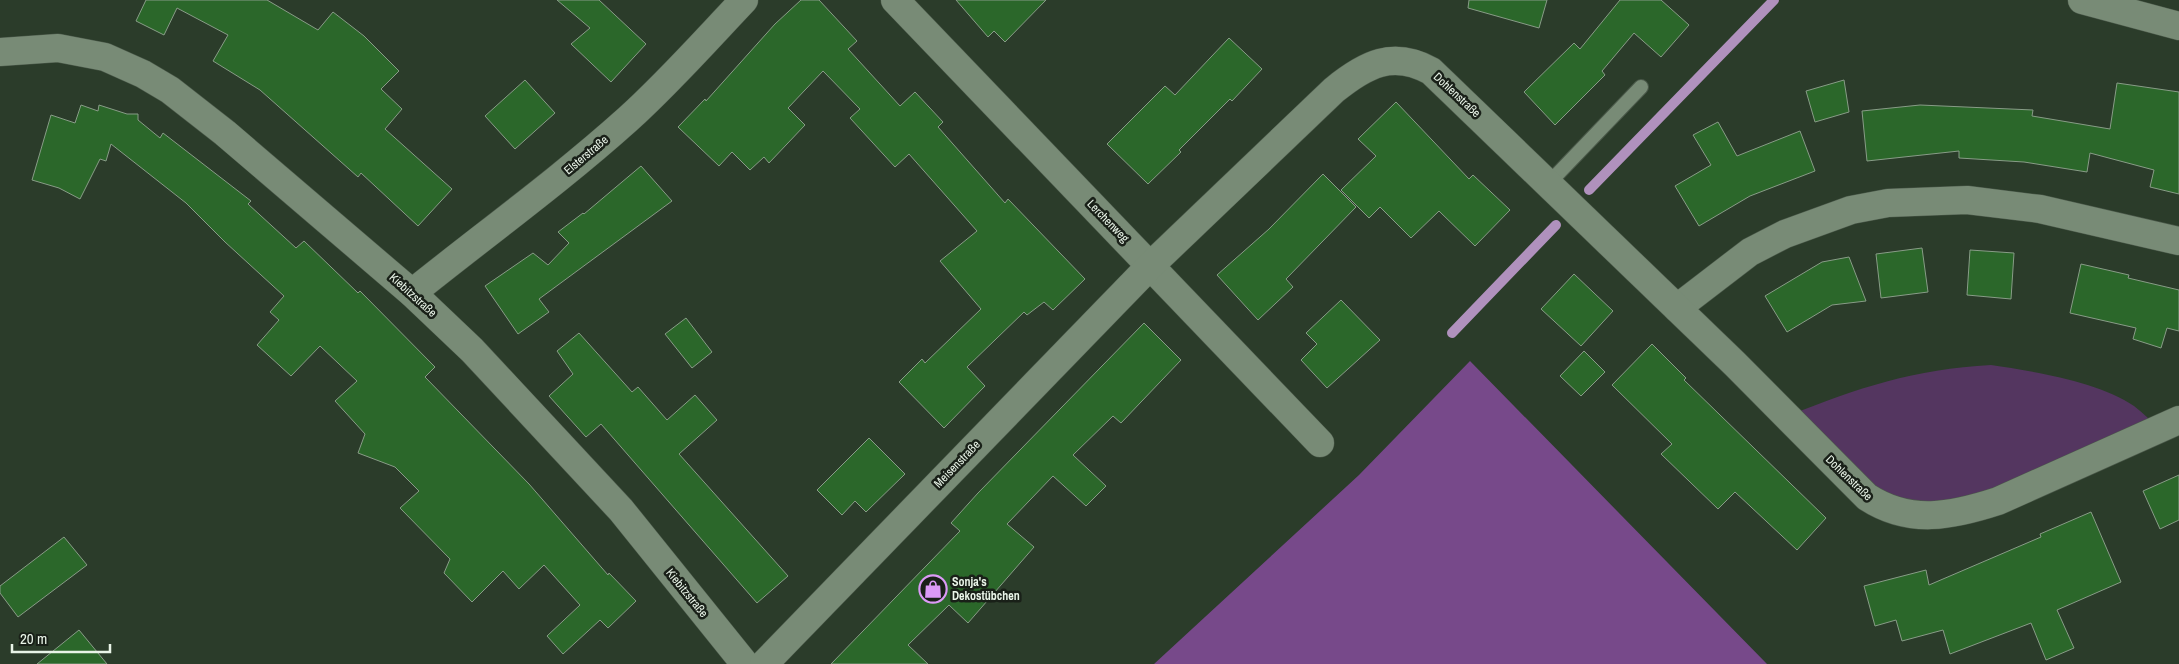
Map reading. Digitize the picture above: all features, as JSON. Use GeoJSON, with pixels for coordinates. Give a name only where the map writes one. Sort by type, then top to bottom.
{"type":"FeatureCollection","features":[{"type":"Feature","properties":{"kind":"street","name":"Elsterstraße"},"geometry":{"type":"LineString","coordinates":[[412,293],[583,159],[629,119],[666,83],[744,0]]}},
{"type":"Feature","properties":{"kind":"street","name":"Lerchenweg"},"geometry":{"type":"LineString","coordinates":[[895,0],[1320,443]]}},
{"type":"Feature","properties":{"kind":"street"},"geometry":{"type":"LineString","coordinates":[[2082,0],[2179,26]]}},
{"type":"Feature","properties":{"kind":"street","name":"Kiebitzstraße"},"geometry":{"type":"LineString","coordinates":[[0,52],[58,48],[105,58],[144,74],[170,90],[225,134],[412,293],[472,350],[621,510],[745,664]]}},
{"type":"Feature","properties":{"kind":"street","name":"Dohlenstraße"},"geometry":{"type":"LineString","coordinates":[[1151,265],[1353,74],[1368,66],[1401,60],[1418,64],[1431,71],[1735,364],[1867,497],[1882,507],[1906,514],[1946,515],[1970,510],[1998,501],[2179,420]]}},
{"type":"Feature","properties":{"kind":"street"},"geometry":{"type":"LineString","coordinates":[[1677,308],[1750,252],[1785,234],[1851,210],[1888,203],[1967,200],[2040,209],[2179,241]]}},
{"type":"Feature","properties":{"kind":"street","name":"Meisenstraße"},"geometry":{"type":"LineString","coordinates":[[764,664],[1151,265]]}},
{"type":"Feature","properties":{"kind":"lane"},"geometry":{"type":"LineString","coordinates":[[1548,184],[1641,86]]}},
{"type":"Feature","properties":{"kind":"shaded area"},"geometry":{"type":"Polygon","coordinates":[[[1470,361],[1767,664],[1154,664],[1359,475],[1470,361]]]}},
{"type":"Feature","properties":{"kind":"shaded area"},"geometry":{"type":"Polygon","coordinates":[[[1991,365],[2065,379],[2103,390],[2134,406],[2160,429],[2049,479],[1906,514],[1788,416],[1838,397],[1887,382],[1937,371],[1991,365]]]}},
{"type":"Feature","properties":{"kind":"building"},"geometry":{"type":"Polygon","coordinates":[[[146,0],[267,0],[318,30],[333,12],[364,36],[399,71],[381,89],[402,109],[385,129],[452,189],[418,226],[361,173],[358,177],[260,90],[213,61],[228,35],[177,8],[164,35],[136,21],[146,0]]]}},
{"type":"Feature","properties":{"kind":"building"},"geometry":{"type":"Polygon","coordinates":[[[557,0],[599,0],[646,44],[611,82],[571,44],[590,28],[557,0]]]}},
{"type":"Feature","properties":{"kind":"building"},"geometry":{"type":"Polygon","coordinates":[[[801,0],[819,0],[857,41],[848,49],[900,106],[915,92],[943,122],[938,127],[1005,203],[1008,199],[1085,279],[1053,310],[1044,302],[1027,315],[1024,312],[967,367],[985,386],[944,428],[899,382],[922,359],[925,363],[981,309],[940,261],[977,231],[909,154],[895,167],[850,118],[860,109],[823,71],[788,108],[805,125],[769,163],[764,157],[750,170],[732,152],[719,166],[678,127],[705,99],[706,101],[775,24],[801,0]]]}},
{"type":"Feature","properties":{"kind":"building"},"geometry":{"type":"Polygon","coordinates":[[[956,0],[1046,0],[1005,42],[994,31],[988,37],[956,0]]]}},
{"type":"Feature","properties":{"kind":"building"},"geometry":{"type":"Polygon","coordinates":[[[1469,0],[1547,0],[1539,28],[1468,8],[1469,0]]]}},
{"type":"Feature","properties":{"kind":"building"},"geometry":{"type":"Polygon","coordinates":[[[1620,0],[1661,0],[1689,25],[1661,57],[1634,33],[1602,71],[1605,75],[1555,125],[1524,92],[1574,43],[1580,49],[1620,0]]]}},
{"type":"Feature","properties":{"kind":"building"},"geometry":{"type":"Polygon","coordinates":[[[1229,38],[1262,69],[1232,101],[1230,99],[1179,150],[1181,152],[1148,184],[1107,144],[1165,86],[1175,95],[1229,38]]]}},
{"type":"Feature","properties":{"kind":"building"},"geometry":{"type":"Polygon","coordinates":[[[525,80],[555,113],[515,149],[485,116],[525,80]]]}},
{"type":"Feature","properties":{"kind":"building"},"geometry":{"type":"Polygon","coordinates":[[[1844,80],[1849,112],[1815,122],[1806,91],[1844,80]]]}},
{"type":"Feature","properties":{"kind":"building"},"geometry":{"type":"Polygon","coordinates":[[[2117,83],[2179,92],[2179,194],[2150,187],[2154,170],[2090,153],[2087,172],[2024,162],[1959,158],[1959,151],[1867,161],[1862,111],[1920,105],[2033,110],[2032,116],[2110,129],[2117,83]]]}},
{"type":"Feature","properties":{"kind":"building"},"geometry":{"type":"Polygon","coordinates":[[[1396,102],[1469,179],[1473,175],[1510,210],[1475,246],[1439,211],[1411,238],[1380,207],[1369,218],[1341,190],[1376,156],[1358,139],[1396,102]]]}},
{"type":"Feature","properties":{"kind":"building"},"geometry":{"type":"Polygon","coordinates":[[[81,105],[98,111],[99,105],[127,114],[138,114],[138,120],[160,138],[163,133],[251,201],[248,204],[296,248],[304,241],[358,293],[360,291],[435,367],[425,377],[529,484],[608,575],[609,573],[636,601],[608,628],[600,620],[563,654],[547,636],[580,605],[544,565],[519,589],[503,571],[472,602],[444,573],[450,559],[400,508],[419,491],[395,467],[358,453],[365,434],[335,401],[357,381],[320,346],[291,376],[257,345],[279,320],[270,312],[284,296],[186,203],[111,144],[106,161],[100,159],[80,199],[59,188],[32,180],[51,115],[75,123],[81,105]]]}},
{"type":"Feature","properties":{"kind":"building"},"geometry":{"type":"Polygon","coordinates":[[[1718,122],[1737,156],[1800,131],[1815,171],[1750,196],[1699,226],[1675,186],[1711,165],[1693,135],[1718,122]]]}},
{"type":"Feature","properties":{"kind":"building"},"geometry":{"type":"Polygon","coordinates":[[[641,166],[672,201],[539,299],[549,312],[518,334],[485,286],[533,253],[548,265],[569,243],[558,232],[584,214],[641,166]]]}},
{"type":"Feature","properties":{"kind":"building"},"geometry":{"type":"Polygon","coordinates":[[[1323,174],[1356,207],[1286,279],[1293,287],[1258,320],[1217,275],[1269,229],[1323,174]]]}},
{"type":"Feature","properties":{"kind":"building"},"geometry":{"type":"Polygon","coordinates":[[[1922,248],[1928,292],[1881,298],[1876,254],[1922,248]]]}},
{"type":"Feature","properties":{"kind":"building"},"geometry":{"type":"Polygon","coordinates":[[[1970,250],[2014,253],[2011,299],[1967,295],[1970,250]]]}},
{"type":"Feature","properties":{"kind":"building"},"geometry":{"type":"Polygon","coordinates":[[[1849,257],[1866,301],[1832,305],[1787,332],[1765,296],[1822,262],[1849,257]]]}},
{"type":"Feature","properties":{"kind":"building"},"geometry":{"type":"Polygon","coordinates":[[[2081,264],[2129,275],[2128,278],[2179,290],[2179,331],[2167,328],[2161,348],[2133,339],[2136,328],[2070,313],[2081,264]]]}},
{"type":"Feature","properties":{"kind":"building"},"geometry":{"type":"Polygon","coordinates":[[[1574,274],[1613,311],[1581,346],[1541,309],[1574,274]]]}},
{"type":"Feature","properties":{"kind":"building"},"geometry":{"type":"Polygon","coordinates":[[[1341,300],[1380,340],[1327,388],[1301,360],[1317,344],[1306,333],[1341,300]]]}},
{"type":"Feature","properties":{"kind":"building"},"geometry":{"type":"Polygon","coordinates":[[[686,318],[712,352],[692,368],[665,334],[686,318]]]}},
{"type":"Feature","properties":{"kind":"building"},"geometry":{"type":"Polygon","coordinates":[[[1144,323],[1181,360],[1121,423],[1113,416],[1073,455],[1106,486],[1086,506],[1053,476],[1007,524],[1034,547],[968,623],[949,605],[908,645],[928,664],[831,664],[960,531],[951,523],[978,493],[1144,323]]]}},
{"type":"Feature","properties":{"kind":"building"},"geometry":{"type":"Polygon","coordinates":[[[579,333],[632,392],[638,387],[667,420],[695,395],[717,420],[679,454],[788,576],[757,603],[601,424],[586,437],[549,396],[573,374],[557,351],[579,333]]]}},
{"type":"Feature","properties":{"kind":"building"},"geometry":{"type":"Polygon","coordinates":[[[1652,344],[1686,378],[1684,380],[1826,518],[1797,550],[1735,492],[1718,509],[1661,454],[1672,444],[1612,385],[1652,344]]]}},
{"type":"Feature","properties":{"kind":"building"},"geometry":{"type":"Polygon","coordinates":[[[1584,351],[1605,372],[1581,396],[1560,376],[1584,351]]]}},
{"type":"Feature","properties":{"kind":"building"},"geometry":{"type":"Polygon","coordinates":[[[869,438],[905,474],[866,512],[855,501],[842,515],[817,490],[869,438]]]}},
{"type":"Feature","properties":{"kind":"building"},"geometry":{"type":"Polygon","coordinates":[[[2179,475],[2179,520],[2160,529],[2143,491],[2179,475]]]}},
{"type":"Feature","properties":{"kind":"building"},"geometry":{"type":"Polygon","coordinates":[[[2091,512],[2121,582],[2057,610],[2074,648],[2046,660],[2031,623],[1950,654],[1943,630],[1902,641],[1896,620],[1875,626],[1864,586],[1926,570],[1929,585],[2041,537],[2040,534],[2091,512]]]}},
{"type":"Feature","properties":{"kind":"building"},"geometry":{"type":"Polygon","coordinates":[[[64,537],[87,565],[18,617],[0,593],[0,586],[64,537]]]}},
{"type":"Feature","properties":{"kind":"building"},"geometry":{"type":"Polygon","coordinates":[[[79,630],[107,664],[37,664],[79,630]]]}},
{"type":"Feature","properties":{"kind":"waterway"},"geometry":{"type":"LineString","coordinates":[[1589,190],[1774,0]]}},
{"type":"Feature","properties":{"kind":"waterway"},"geometry":{"type":"LineString","coordinates":[[1452,333],[1556,225]]}},
{"type":"Feature","properties":{"kind":"place","name":"Sonja's Dekostübchen"},"geometry":{"type":"Point","coordinates":[933,589]}}]}
